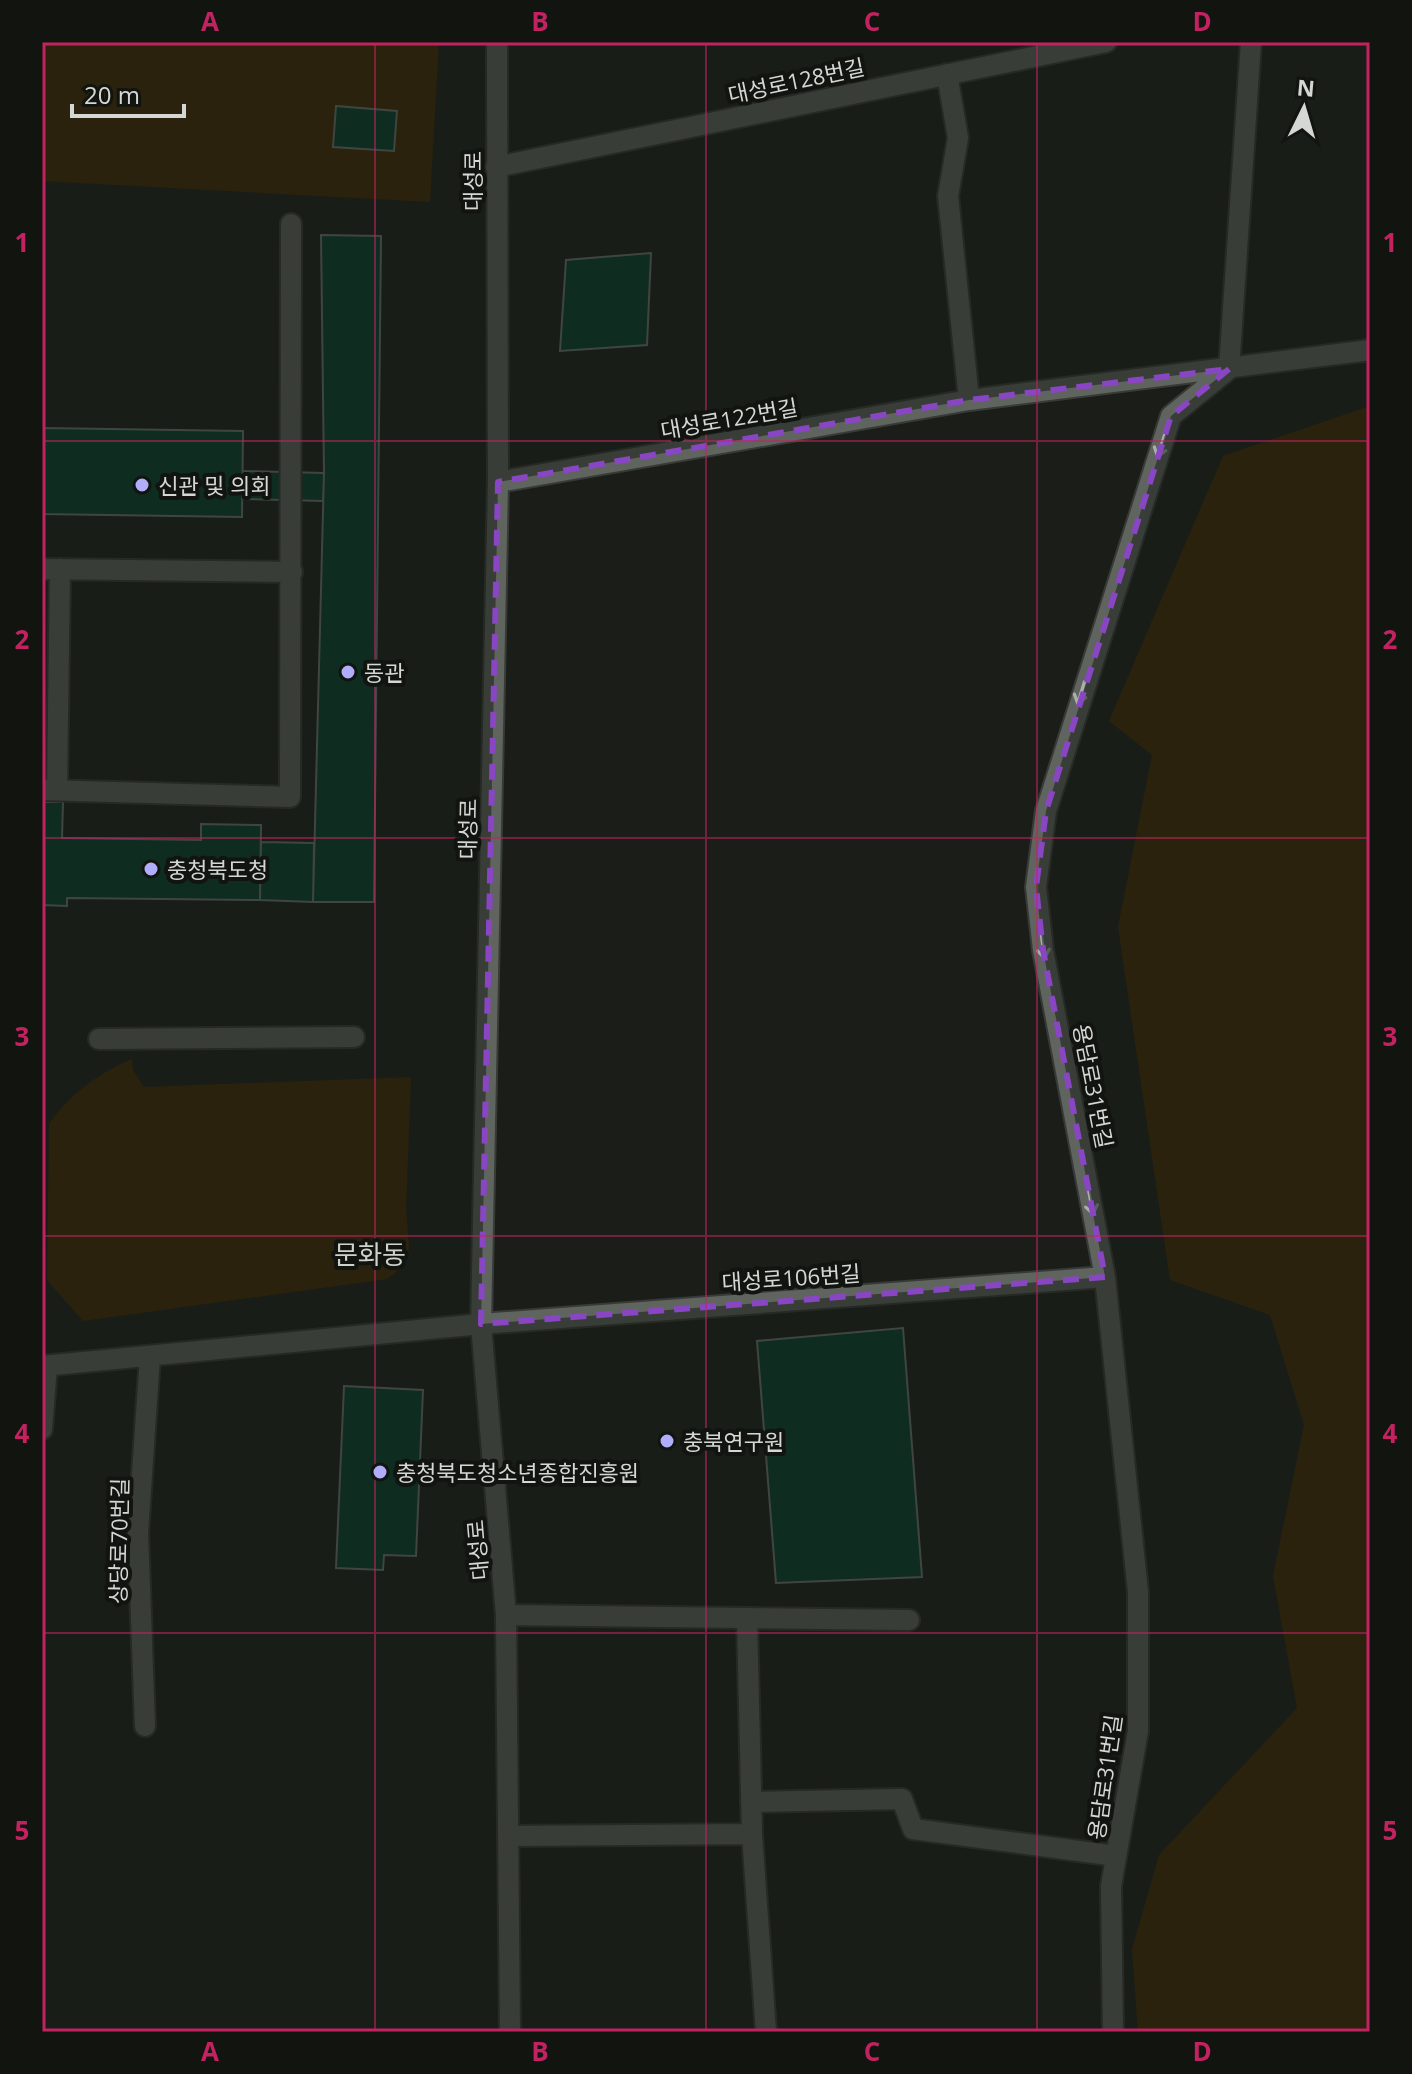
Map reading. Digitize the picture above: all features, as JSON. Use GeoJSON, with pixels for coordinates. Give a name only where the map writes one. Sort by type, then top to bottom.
{"type":"FeatureCollection","features":[{"type":"Feature","properties":{"kind":"street","name":"대성로"},"geometry":{"type":"LineString","coordinates":[[497,42],[498,482],[481,1324],[506,1615],[510,2032]]}},
{"type":"Feature","properties":{"kind":"street","name":"대성로128번길"},"geometry":{"type":"LineString","coordinates":[[496,167],[1106,42]]}},
{"type":"Feature","properties":{"kind":"street"},"geometry":{"type":"LineString","coordinates":[[1229,369],[1251,42]]}},
{"type":"Feature","properties":{"kind":"street"},"geometry":{"type":"LineString","coordinates":[[947,74],[958,138],[948,196],[969,400]]}},
{"type":"Feature","properties":{"kind":"street"},"geometry":{"type":"LineString","coordinates":[[291,224],[292,572],[290,797],[50,790],[51,569],[292,572]]}},
{"type":"Feature","properties":{"kind":"street","name":"대성로122번길"},"geometry":{"type":"LineString","coordinates":[[498,482],[969,400],[1370,350]]}},
{"type":"Feature","properties":{"kind":"street","name":"용담로31번길"},"geometry":{"type":"LineString","coordinates":[[1113,2032],[1111,1886],[1138,1731],[1138,1592],[1105,1277],[1043,950],[1036,887],[1046,811],[1171,416],[1229,369]]}},
{"type":"Feature","properties":{"kind":"street"},"geometry":{"type":"LineString","coordinates":[[99,1039],[354,1037]]}},
{"type":"Feature","properties":{"kind":"street","name":"대성로106번길"},"geometry":{"type":"LineString","coordinates":[[481,1324],[1105,1277]]}},
{"type":"Feature","properties":{"kind":"street"},"geometry":{"type":"LineString","coordinates":[[42,1429],[45,1366],[481,1324]]}},
{"type":"Feature","properties":{"kind":"street","name":"상당로70번길"},"geometry":{"type":"LineString","coordinates":[[145,1726],[138,1533],[150,1356]]}},
{"type":"Feature","properties":{"kind":"street"},"geometry":{"type":"LineString","coordinates":[[506,1615],[909,1620]]}},
{"type":"Feature","properties":{"kind":"street"},"geometry":{"type":"LineString","coordinates":[[747,1618],[752,1834],[766,2032]]}},
{"type":"Feature","properties":{"kind":"street","name":"용담로31번길"},"geometry":{"type":"LineString","coordinates":[[751,1802],[902,1799],[913,1829],[1116,1856]]}},
{"type":"Feature","properties":{"kind":"street"},"geometry":{"type":"LineString","coordinates":[[508,1836],[752,1834]]}},
{"type":"Feature","properties":{"kind":"highlighted area"},"geometry":{"type":"Polygon","coordinates":[[[1229,369],[1171,416],[1046,811],[1036,887],[1043,950],[1105,1277],[481,1324],[498,482],[969,400],[1229,369]]]}},
{"type":"Feature","properties":{"kind":"shaded area"},"geometry":{"type":"Polygon","coordinates":[[[42,42],[439,42],[430,202],[42,181],[42,42]]]}},
{"type":"Feature","properties":{"kind":"shaded area"},"geometry":{"type":"Polygon","coordinates":[[[1370,406],[1370,2032],[1138,2032],[1132,1949],[1159,1855],[1297,1708],[1273,1576],[1304,1425],[1270,1315],[1170,1280],[1118,927],[1152,755],[1109,721],[1223,456],[1370,406]]]}},
{"type":"Feature","properties":{"kind":"shaded area"},"geometry":{"type":"Polygon","coordinates":[[[132,1059],[133,1070],[144,1087],[411,1077],[406,1209],[409,1247],[405,1265],[387,1279],[83,1321],[47,1280],[49,1124],[66,1103],[86,1086],[132,1059]]]}},
{"type":"Feature","properties":{"kind":"building"},"geometry":{"type":"Polygon","coordinates":[[[336,106],[397,111],[394,151],[333,147],[336,106]]]}},
{"type":"Feature","properties":{"kind":"building","name":"동관"},"geometry":{"type":"Polygon","coordinates":[[[321,235],[381,236],[374,902],[313,902],[324,473],[321,235]]]}},
{"type":"Feature","properties":{"kind":"building"},"geometry":{"type":"Polygon","coordinates":[[[651,253],[647,345],[560,351],[566,260],[651,253]]]}},
{"type":"Feature","properties":{"kind":"building","name":"신관 및 의회"},"geometry":{"type":"Polygon","coordinates":[[[42,428],[243,431],[242,517],[42,514],[42,428]]]}},
{"type":"Feature","properties":{"kind":"building"},"geometry":{"type":"Polygon","coordinates":[[[243,471],[324,473],[323,501],[242,499],[243,471]]]}},
{"type":"Feature","properties":{"kind":"building","name":"충청북도청"},"geometry":{"type":"Polygon","coordinates":[[[42,802],[63,802],[62,838],[201,840],[201,824],[261,825],[260,900],[67,898],[67,906],[42,905],[42,802]]]}},
{"type":"Feature","properties":{"kind":"building"},"geometry":{"type":"Polygon","coordinates":[[[261,842],[314,843],[313,902],[260,900],[261,842]]]}},
{"type":"Feature","properties":{"kind":"building"},"geometry":{"type":"Polygon","coordinates":[[[903,1328],[922,1577],[776,1583],[757,1341],[903,1328]]]}},
{"type":"Feature","properties":{"kind":"building","name":"충청북도청소년종합진흥원"},"geometry":{"type":"Polygon","coordinates":[[[344,1386],[423,1390],[416,1556],[384,1555],[383,1570],[336,1568],[344,1386]]]}},
{"type":"Feature","properties":{"kind":"place","name":"신관 및 의회"},"geometry":{"type":"Point","coordinates":[142,485]}},
{"type":"Feature","properties":{"kind":"place","name":"동관"},"geometry":{"type":"Point","coordinates":[348,672]}},
{"type":"Feature","properties":{"kind":"place","name":"충청북도청"},"geometry":{"type":"Point","coordinates":[151,869]}},
{"type":"Feature","properties":{"kind":"place","name":"충북연구원"},"geometry":{"type":"Point","coordinates":[667,1441]}},
{"type":"Feature","properties":{"kind":"place","name":"충청북도청소년종합진흥원"},"geometry":{"type":"Point","coordinates":[380,1472]}},
{"type":"Feature","properties":{"kind":"district","name":"문화동"},"geometry":{"type":"Point","coordinates":[370,1254]}}]}
